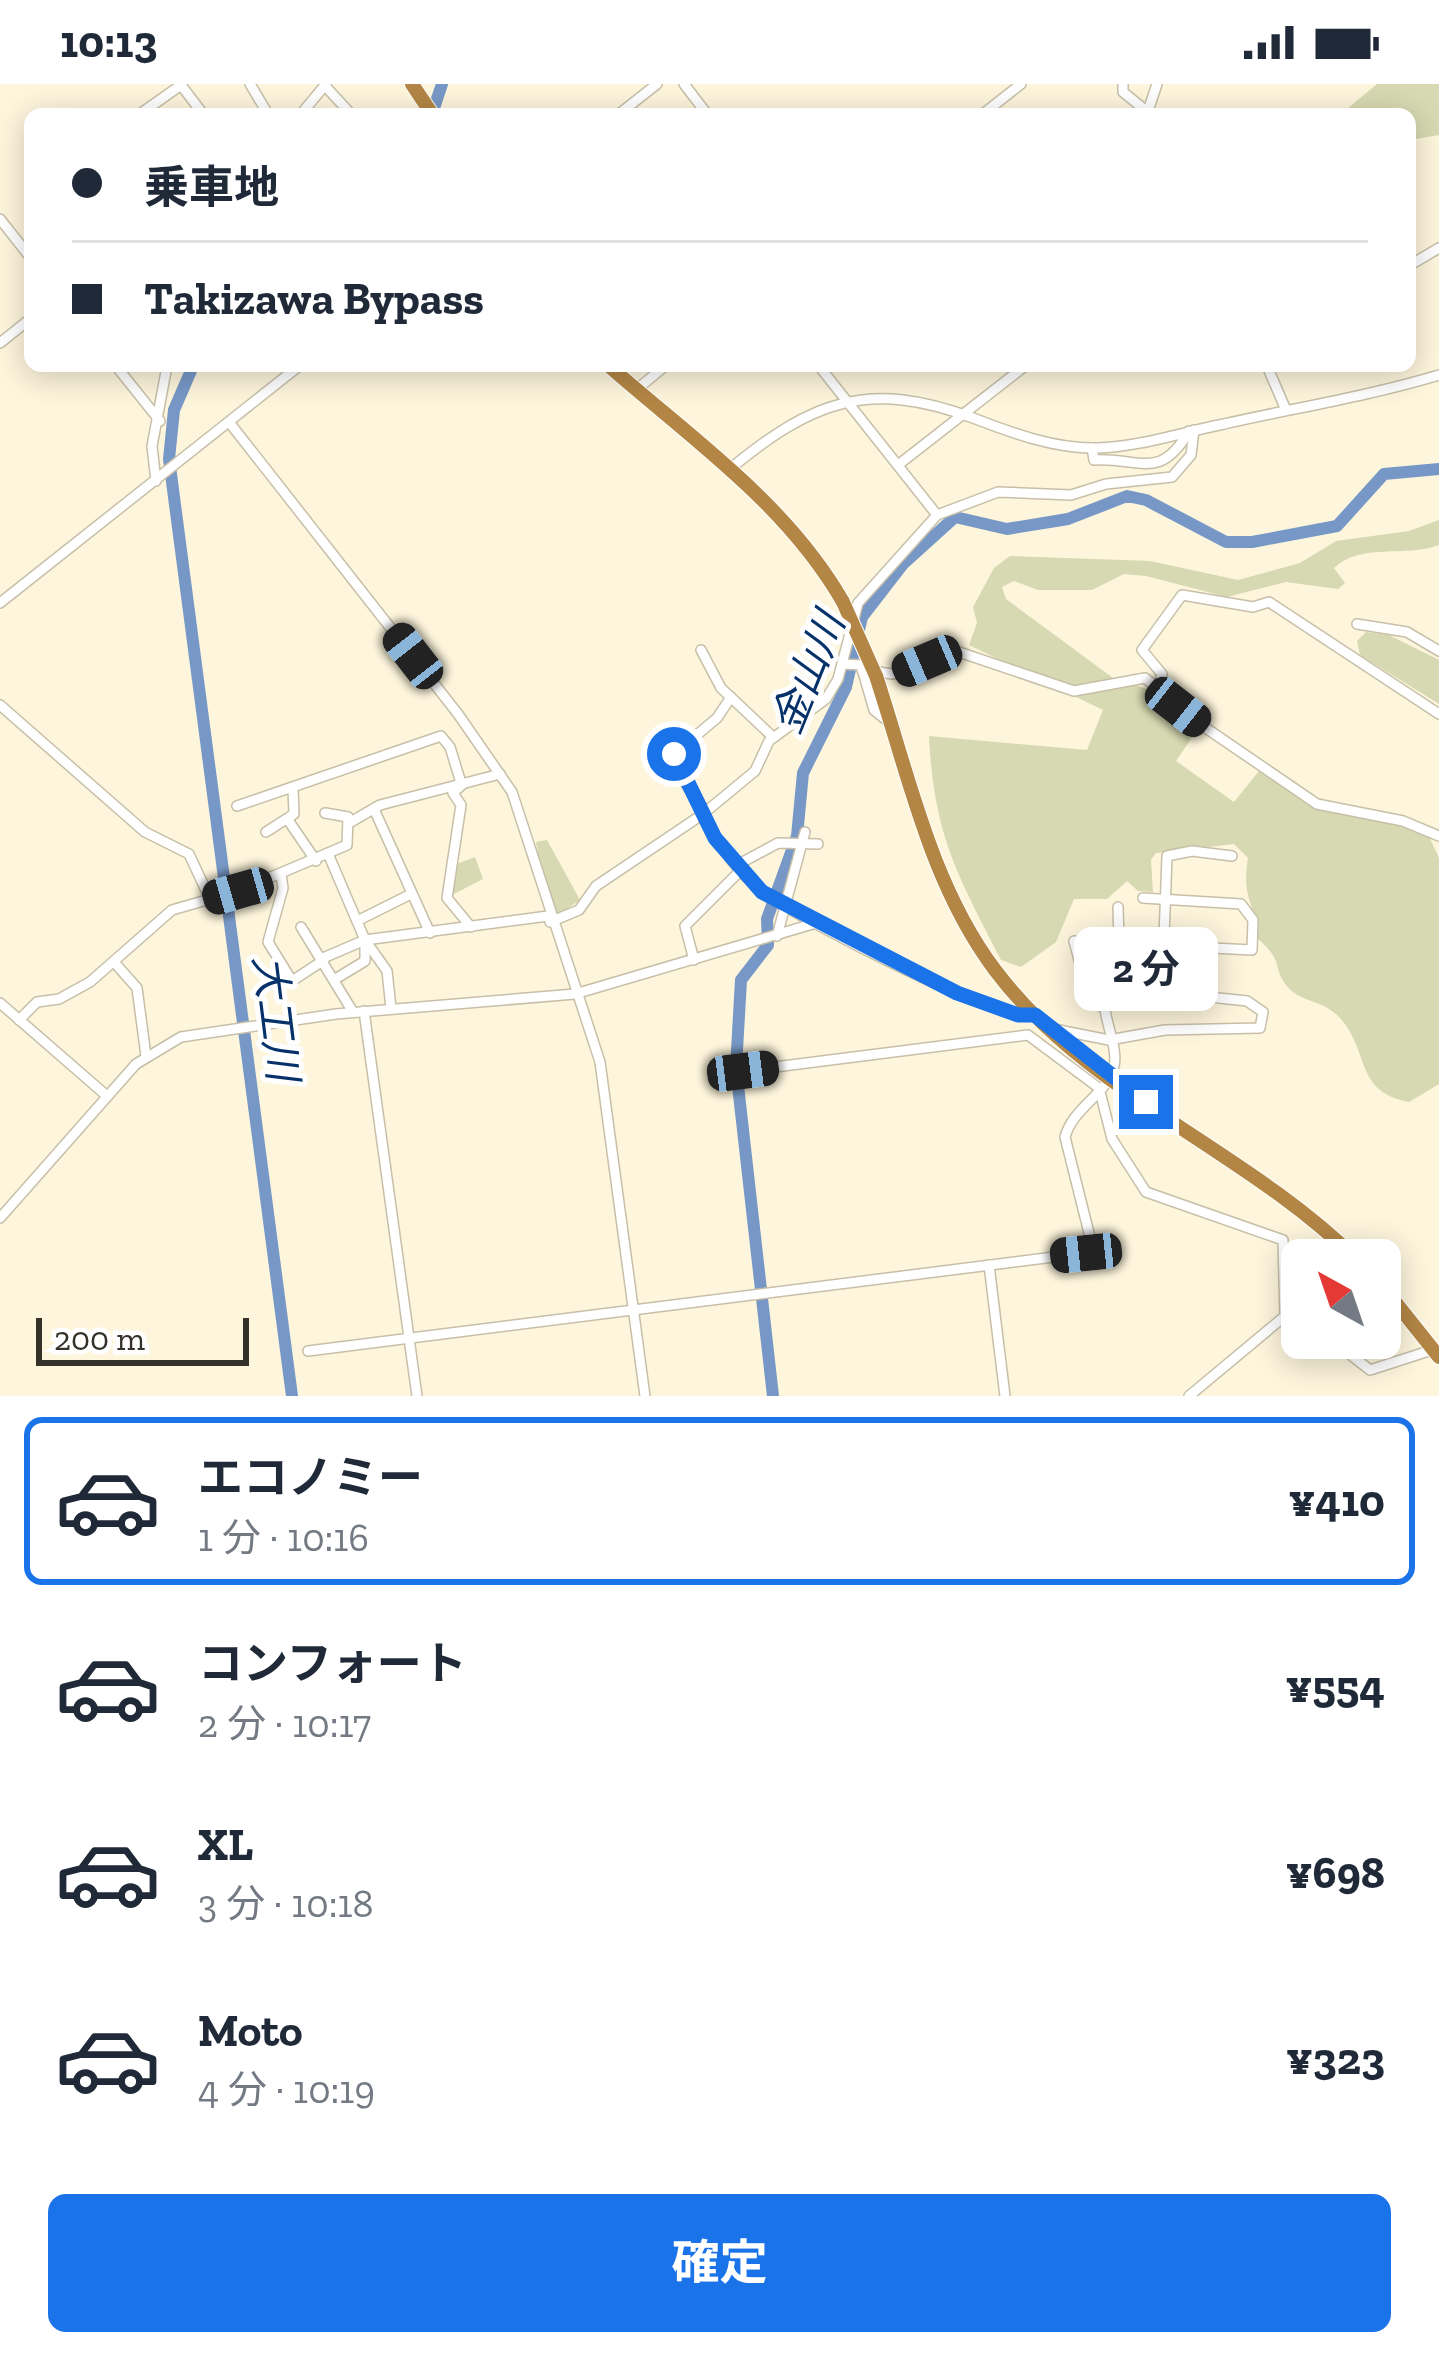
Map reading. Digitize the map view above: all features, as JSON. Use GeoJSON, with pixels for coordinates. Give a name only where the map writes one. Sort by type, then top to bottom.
{"type":"FeatureCollection","features":[{"type":"Feature","properties":{"kind":"highway"},"geometry":{"type":"LineString","coordinates":[[615,372],[730,469],[802,541],[844,602],[950,894],[995,970],[1105,1083],[1291,1203],[1333,1239]]}},
{"type":"Feature","properties":{"kind":"highway"},"geometry":{"type":"LineString","coordinates":[[1401,1308],[1437,1351]]}},
{"type":"Feature","properties":{"kind":"street"},"geometry":{"type":"LineString","coordinates":[[627,108],[657,84]]}},
{"type":"Feature","properties":{"kind":"street"},"geometry":{"type":"LineString","coordinates":[[684,84],[702,108]]}},
{"type":"Feature","properties":{"kind":"street"},"geometry":{"type":"LineString","coordinates":[[991,108],[1021,84]]}},
{"type":"Feature","properties":{"kind":"street"},"geometry":{"type":"LineString","coordinates":[[1123,84],[1123,92],[1145,108]]}},
{"type":"Feature","properties":{"kind":"street"},"geometry":{"type":"LineString","coordinates":[[148,108],[181,85]]}},
{"type":"Feature","properties":{"kind":"street"},"geometry":{"type":"LineString","coordinates":[[323,86],[345,108]]}},
{"type":"Feature","properties":{"kind":"street"},"geometry":{"type":"LineString","coordinates":[[0,219],[24,249]]}},
{"type":"Feature","properties":{"kind":"street"},"geometry":{"type":"LineString","coordinates":[[0,343],[24,324]]}},
{"type":"Feature","properties":{"kind":"street"},"geometry":{"type":"LineString","coordinates":[[121,372],[160,422]]}},
{"type":"Feature","properties":{"kind":"street"},"geometry":{"type":"LineString","coordinates":[[156,481],[152,446],[166,372]]}},
{"type":"Feature","properties":{"kind":"street"},"geometry":{"type":"LineString","coordinates":[[0,583],[5,599],[292,372]]}},
{"type":"Feature","properties":{"kind":"street"},"geometry":{"type":"LineString","coordinates":[[636,390],[657,372]]}},
{"type":"Feature","properties":{"kind":"street"},"geometry":{"type":"LineString","coordinates":[[824,372],[937,515]]}},
{"type":"Feature","properties":{"kind":"street"},"geometry":{"type":"LineString","coordinates":[[898,465],[1017,372]]}},
{"type":"Feature","properties":{"kind":"street"},"geometry":{"type":"LineString","coordinates":[[1270,372],[1286,410]]}},
{"type":"Feature","properties":{"kind":"street"},"geometry":{"type":"LineString","coordinates":[[730,469],[776,431],[813,410],[847,401],[882,397],[963,414],[1015,434],[1092,448],[1439,375]]}},
{"type":"Feature","properties":{"kind":"street"},"geometry":{"type":"LineString","coordinates":[[229,422],[500,774],[520,816],[549,919],[600,1062],[644,1396]]}},
{"type":"Feature","properties":{"kind":"street"},"geometry":{"type":"LineString","coordinates":[[1092,448],[1094,460],[1153,465],[1170,457],[1191,430]]}},
{"type":"Feature","properties":{"kind":"street"},"geometry":{"type":"LineString","coordinates":[[280,875],[283,888],[268,942],[292,981],[365,940],[549,919],[579,910],[596,886],[704,813],[755,771],[773,737],[826,699],[842,664],[858,603],[937,515],[998,492],[1071,495],[1106,484],[1172,477],[1191,455],[1191,430]]}},
{"type":"Feature","properties":{"kind":"street"},"geometry":{"type":"LineString","coordinates":[[1158,687],[1162,674],[1142,650],[1182,595],[1253,607],[1269,602],[1439,714]]}},
{"type":"Feature","properties":{"kind":"street"},"geometry":{"type":"LineString","coordinates":[[1357,624],[1407,632],[1439,650]]}},
{"type":"Feature","properties":{"kind":"street"},"geometry":{"type":"LineString","coordinates":[[700,650],[731,698],[773,737]]}},
{"type":"Feature","properties":{"kind":"street"},"geometry":{"type":"LineString","coordinates":[[842,664],[869,673],[893,674],[964,652],[1075,692],[1136,677],[1158,687],[1200,724],[1317,804],[1403,821],[1439,836]]}},
{"type":"Feature","properties":{"kind":"street"},"geometry":{"type":"LineString","coordinates":[[922,674],[927,661]]}},
{"type":"Feature","properties":{"kind":"street"},"geometry":{"type":"LineString","coordinates":[[731,698],[717,718],[674,754],[678,771],[740,867],[784,904],[816,923],[957,993],[1018,1015],[1035,1015]]}},
{"type":"Feature","properties":{"kind":"street"},"geometry":{"type":"LineString","coordinates":[[0,705],[145,832],[189,854],[210,899]]}},
{"type":"Feature","properties":{"kind":"street"},"geometry":{"type":"LineString","coordinates":[[237,806],[442,736],[463,783]]}},
{"type":"Feature","properties":{"kind":"street"},"geometry":{"type":"LineString","coordinates":[[349,823],[374,809],[500,774]]}},
{"type":"Feature","properties":{"kind":"street"},"geometry":{"type":"LineString","coordinates":[[463,783],[454,793],[461,805],[447,898],[471,927]]}},
{"type":"Feature","properties":{"kind":"street"},"geometry":{"type":"LineString","coordinates":[[266,832],[288,820],[296,808],[293,788]]}},
{"type":"Feature","properties":{"kind":"street"},"geometry":{"type":"LineString","coordinates":[[374,809],[430,933]]}},
{"type":"Feature","properties":{"kind":"street"},"geometry":{"type":"LineString","coordinates":[[19,1020],[37,1002],[68,996],[172,910],[329,856],[350,841],[349,823],[344,812],[326,813]]}},
{"type":"Feature","properties":{"kind":"street"},"geometry":{"type":"LineString","coordinates":[[288,820],[316,861]]}},
{"type":"Feature","properties":{"kind":"street"},"geometry":{"type":"LineString","coordinates":[[777,936],[805,839]]}},
{"type":"Feature","properties":{"kind":"street"},"geometry":{"type":"LineString","coordinates":[[694,960],[685,926],[740,867],[778,843],[805,839],[818,844]]}},
{"type":"Feature","properties":{"kind":"street"},"geometry":{"type":"LineString","coordinates":[[1049,1028],[1108,1040],[1165,1030],[1262,1025],[1263,1012],[1247,1001],[1162,992],[1167,856],[1192,851],[1232,856]]}},
{"type":"Feature","properties":{"kind":"street"},"geometry":{"type":"LineString","coordinates":[[329,856],[365,940],[387,970],[391,1008]]}},
{"type":"Feature","properties":{"kind":"street"},"geometry":{"type":"LineString","coordinates":[[357,921],[411,894]]}},
{"type":"Feature","properties":{"kind":"street"},"geometry":{"type":"LineString","coordinates":[[308,1351],[1090,1250],[1087,1213],[1064,1145],[1076,1112],[1105,1083],[1115,1056],[1105,1010],[1089,998],[1074,941],[1252,950],[1253,920],[1241,904],[1143,898]]}},
{"type":"Feature","properties":{"kind":"street"},"geometry":{"type":"LineString","coordinates":[[1118,907],[1118,942]]}},
{"type":"Feature","properties":{"kind":"street"},"geometry":{"type":"LineString","coordinates":[[0,1218],[146,1056],[181,1037],[358,1011],[574,994],[816,923]]}},
{"type":"Feature","properties":{"kind":"street"},"geometry":{"type":"LineString","coordinates":[[301,927],[358,1011],[417,1396]]}},
{"type":"Feature","properties":{"kind":"street"},"geometry":{"type":"LineString","coordinates":[[337,978],[365,962],[365,940]]}},
{"type":"Feature","properties":{"kind":"street"},"geometry":{"type":"LineString","coordinates":[[114,962],[137,988],[146,1056]]}},
{"type":"Feature","properties":{"kind":"street"},"geometry":{"type":"LineString","coordinates":[[0,1003],[107,1096]]}},
{"type":"Feature","properties":{"kind":"street"},"geometry":{"type":"LineString","coordinates":[[743,1071],[1028,1035],[1105,1083]]}},
{"type":"Feature","properties":{"kind":"street"},"geometry":{"type":"LineString","coordinates":[[1105,1083],[1112,1138],[1146,1192],[1281,1239]]}},
{"type":"Feature","properties":{"kind":"street"},"geometry":{"type":"LineString","coordinates":[[989,1265],[1005,1396]]}},
{"type":"Feature","properties":{"kind":"street"},"geometry":{"type":"LineString","coordinates":[[1189,1396],[1281,1320]]}},
{"type":"Feature","properties":{"kind":"street"},"geometry":{"type":"LineString","coordinates":[[1356,1359],[1370,1370],[1437,1351]]}},
{"type":"Feature","properties":{"kind":"green space"},"geometry":{"type":"Polygon","coordinates":[[[1377,84],[1439,84],[1439,135],[1416,139],[1416,108],[1348,108],[1377,84]]]}},
{"type":"Feature","properties":{"kind":"green space"},"geometry":{"type":"Polygon","coordinates":[[[1439,520],[1439,545],[1345,560],[1334,568],[1345,583],[1338,589],[1286,582],[1227,597],[1124,574],[1092,590],[1038,590],[1014,581],[1002,587],[1006,599],[1113,678],[1147,689],[1197,730],[1176,761],[1234,802],[1259,771],[1305,803],[1425,828],[1439,858],[1439,1084],[1409,1102],[1380,1090],[1341,1019],[1286,985],[1275,959],[1257,938],[1246,883],[1248,858],[1234,844],[1156,853],[1151,860],[1153,892],[1138,891],[1127,881],[1107,899],[1074,899],[1056,942],[1021,967],[1001,960],[950,853],[936,801],[929,736],[1087,750],[1103,710],[969,645],[977,623],[973,607],[994,568],[1010,556],[1150,561],[1238,580],[1300,563],[1336,541],[1409,531],[1439,520]]]}},
{"type":"Feature","properties":{"kind":"green space"},"geometry":{"type":"Polygon","coordinates":[[[1366,632],[1389,635],[1439,660],[1439,704],[1360,655],[1357,641],[1366,632]]]}},
{"type":"Feature","properties":{"kind":"green space"},"geometry":{"type":"Polygon","coordinates":[[[547,840],[580,900],[558,915],[544,889],[536,842],[547,840]]]}},
{"type":"Feature","properties":{"kind":"green space"},"geometry":{"type":"Polygon","coordinates":[[[475,857],[483,879],[450,896],[454,865],[475,857]]]}},
{"type":"Feature","properties":{"kind":"waterway","name":"大工川"},"geometry":{"type":"LineString","coordinates":[[434,108],[442,84]]}},
{"type":"Feature","properties":{"kind":"waterway","name":"大工川"},"geometry":{"type":"LineString","coordinates":[[190,372],[174,410],[169,459],[292,1396]]}},
{"type":"Feature","properties":{"kind":"waterway","name":"金山川"},"geometry":{"type":"LineString","coordinates":[[773,1396],[736,1068],[741,980],[768,945],[767,919],[797,836],[803,773],[846,687],[862,617],[903,564],[955,517],[1007,529],[1068,519],[1127,496],[1146,500],[1226,542],[1252,542],[1337,526],[1384,474],[1439,469]]}},
{"type":"Feature","properties":{"kind":"route"},"geometry":{"type":"LineString","coordinates":[[674,754],[678,771],[706,812],[715,838],[762,892],[833,933],[922,972],[957,993],[1018,1015],[1035,1015],[1146,1102]]}}]}
